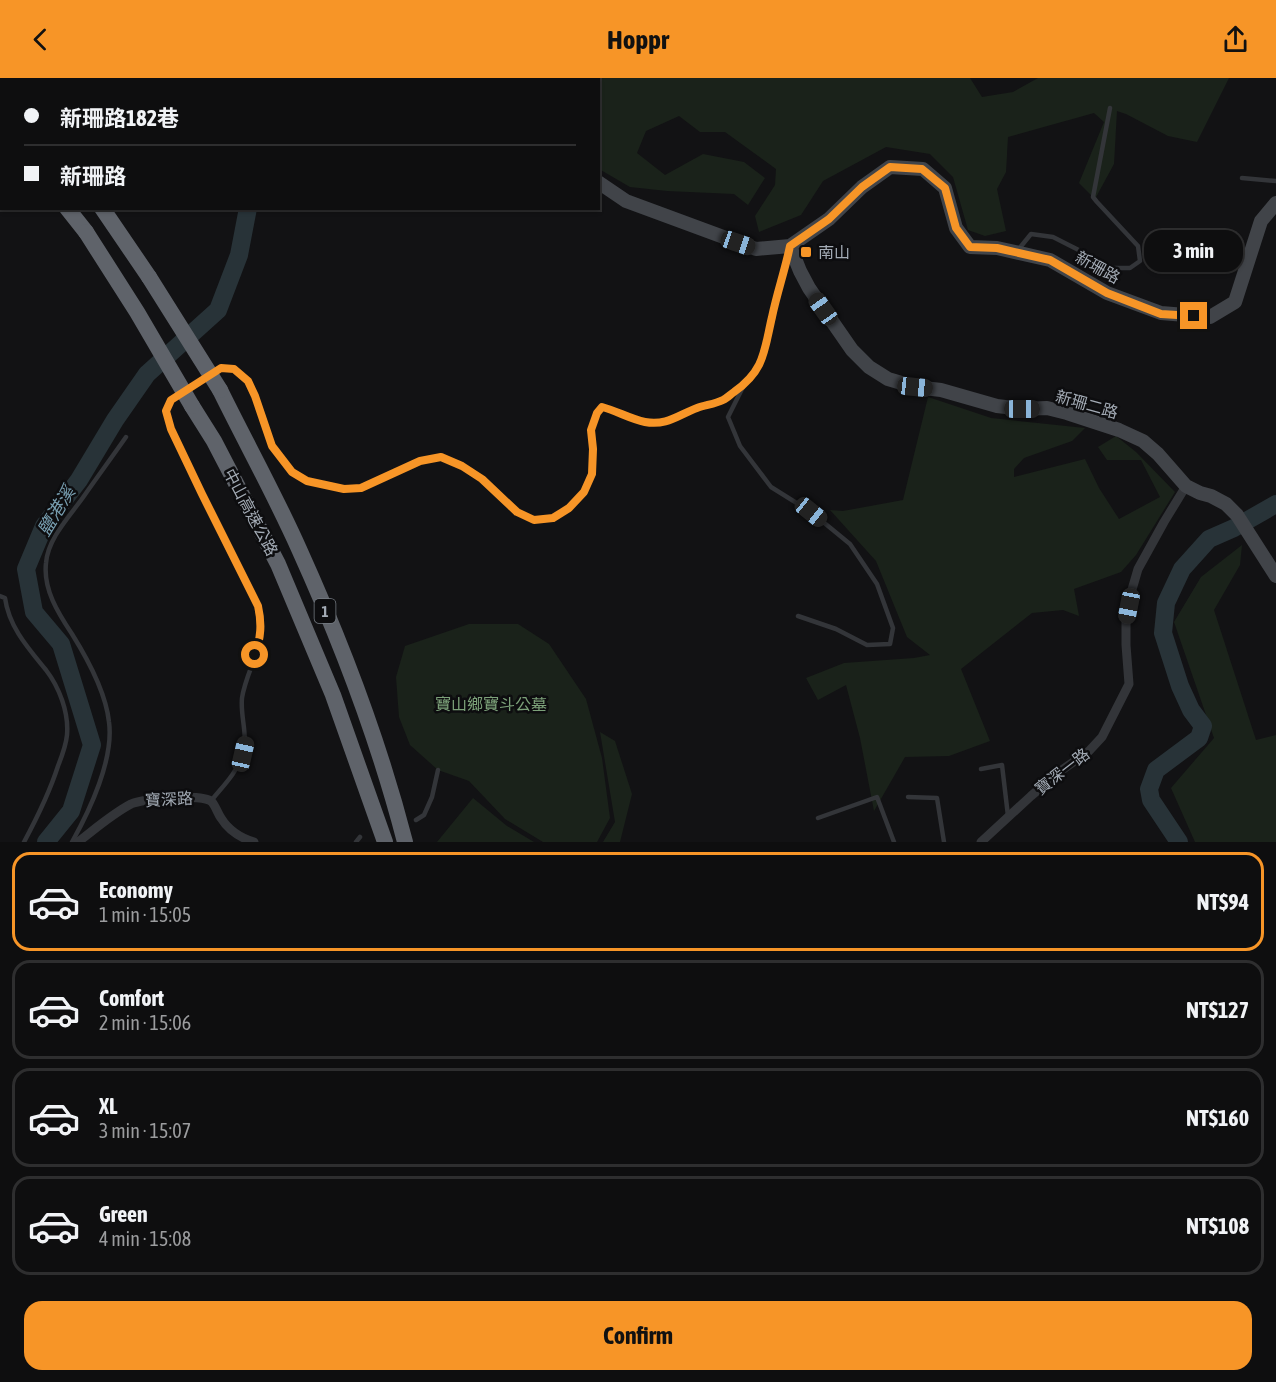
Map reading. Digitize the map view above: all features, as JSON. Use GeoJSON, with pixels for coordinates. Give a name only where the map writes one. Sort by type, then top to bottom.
{"type":"FeatureCollection","features":[{"type":"Feature","properties":{"kind":"highway","name":"中山高速公路"},"geometry":{"type":"LineString","coordinates":[[69,210],[86,232],[137,312],[214,441],[278,564],[333,695],[385,842]]}},
{"type":"Feature","properties":{"kind":"highway","name":"中山高速公路"},"geometry":{"type":"LineString","coordinates":[[103,210],[149,277],[220,390],[299,549],[352,675],[394,798],[405,842]]}},
{"type":"Feature","properties":{"kind":"street","name":"新珊路"},"geometry":{"type":"LineString","coordinates":[[600,183],[626,201],[756,249],[790,246],[829,219],[862,187],[890,167],[922,169],[945,188],[956,228],[970,247],[997,248],[1050,260],[1107,293],[1161,314],[1210,317],[1235,302],[1261,220],[1276,203]]}},
{"type":"Feature","properties":{"kind":"street","name":"新珊二路"},"geometry":{"type":"LineString","coordinates":[[790,246],[809,288],[852,350],[869,367],[888,379],[915,387],[951,393],[997,406],[1022,409],[1047,408],[1103,424],[1143,441],[1158,453],[1186,486],[1226,504],[1237,515],[1276,576]]}},
{"type":"Feature","properties":{"kind":"street","name":"寶深一路"},"geometry":{"type":"LineString","coordinates":[[981,842],[1059,772],[1089,751],[1102,737],[1129,684],[1126,619],[1138,569],[1186,486]]}},
{"type":"Feature","properties":{"kind":"street","name":"寶深路"},"geometry":{"type":"LineString","coordinates":[[78,842],[116,813],[138,801],[180,797],[201,797],[211,801],[232,831],[254,842]]}},
{"type":"Feature","properties":{"kind":"lane"},"geometry":{"type":"LineString","coordinates":[[1016,252],[1031,234],[1053,237],[1114,268],[1130,268],[1140,261],[1138,246],[1093,197],[1110,108]]}},
{"type":"Feature","properties":{"kind":"lane"},"geometry":{"type":"LineString","coordinates":[[1242,178],[1276,182]]}},
{"type":"Feature","properties":{"kind":"lane"},"geometry":{"type":"LineString","coordinates":[[790,246],[768,342],[759,366],[745,384],[729,417],[740,446],[771,487],[811,512],[850,544],[877,584],[893,628],[890,644],[867,645],[836,628],[798,616]]}},
{"type":"Feature","properties":{"kind":"lane"},"geometry":{"type":"LineString","coordinates":[[211,801],[236,771],[243,754],[246,740],[242,701],[244,687],[259,642],[261,620],[252,592],[171,429],[166,411],[171,400],[221,368],[234,369],[248,381],[272,446],[292,472],[307,481],[344,489],[361,488],[420,461],[441,457],[462,466],[482,479],[517,512],[534,520],[553,518],[569,508],[584,492],[592,474],[591,430],[597,413],[602,407],[630,418],[663,423],[697,408],[723,400],[745,384]]}},
{"type":"Feature","properties":{"kind":"lane"},"geometry":{"type":"LineString","coordinates":[[72,842],[94,796],[105,766],[109,748],[109,721],[101,693],[88,663],[50,597],[46,579],[46,563],[50,546],[61,528],[126,437]]}},
{"type":"Feature","properties":{"kind":"lane"},"geometry":{"type":"LineString","coordinates":[[0,596],[5,598],[10,618],[23,642],[52,678],[62,699],[67,722],[66,743],[51,788],[24,842]]}},
{"type":"Feature","properties":{"kind":"lane"},"geometry":{"type":"LineString","coordinates":[[981,769],[1002,765],[1008,816]]}},
{"type":"Feature","properties":{"kind":"lane"},"geometry":{"type":"LineString","coordinates":[[416,820],[424,815],[432,797],[438,770]]}},
{"type":"Feature","properties":{"kind":"lane"},"geometry":{"type":"LineString","coordinates":[[818,818],[877,797],[894,842]]}},
{"type":"Feature","properties":{"kind":"lane"},"geometry":{"type":"LineString","coordinates":[[908,797],[937,798],[944,842]]}},
{"type":"Feature","properties":{"kind":"green space"},"geometry":{"type":"Polygon","coordinates":[[[600,78],[970,78],[982,97],[1013,92],[1038,78],[1229,78],[1197,142],[1168,136],[1117,111],[1114,164],[1095,199],[1079,183],[1104,122],[1094,113],[1008,137],[1006,172],[997,189],[1006,231],[985,236],[968,230],[953,177],[930,154],[886,147],[823,181],[801,215],[759,232],[755,216],[775,185],[776,169],[725,132],[700,132],[679,116],[646,131],[637,153],[665,175],[703,154],[744,162],[765,178],[748,205],[734,194],[630,187],[600,170],[600,78]]]}},
{"type":"Feature","properties":{"kind":"green space"},"geometry":{"type":"Polygon","coordinates":[[[928,397],[991,418],[1085,428],[1072,441],[1024,458],[1014,469],[1014,477],[1085,459],[1099,488],[1119,519],[1160,497],[1141,460],[1107,460],[1098,447],[1116,436],[1136,452],[1175,492],[1136,555],[1121,572],[1074,589],[1079,616],[1063,610],[1032,613],[961,669],[990,741],[949,756],[905,757],[874,811],[860,738],[846,685],[818,700],[806,678],[844,663],[930,655],[907,637],[876,561],[830,510],[843,511],[903,500],[928,397]]]}},
{"type":"Feature","properties":{"kind":"green space"},"geometry":{"type":"Polygon","coordinates":[[[1242,545],[1240,565],[1214,610],[1256,740],[1276,735],[1276,842],[1195,842],[1171,788],[1214,738],[1174,622],[1201,577],[1242,545]]]}},
{"type":"Feature","properties":{"kind":"green space","name":"寶山鄉寶斗公墓"},"geometry":{"type":"Polygon","coordinates":[[[469,624],[518,624],[549,644],[586,699],[602,758],[610,818],[597,842],[543,842],[505,819],[469,781],[438,770],[410,745],[399,717],[396,677],[405,646],[469,624]]]}},
{"type":"Feature","properties":{"kind":"green space"},"geometry":{"type":"Polygon","coordinates":[[[600,732],[615,741],[632,794],[620,842],[603,842],[615,822],[600,732]]]}},
{"type":"Feature","properties":{"kind":"green space"},"geometry":{"type":"Polygon","coordinates":[[[473,798],[507,826],[534,842],[437,842],[473,798]]]}},
{"type":"Feature","properties":{"kind":"waterway","name":"鹽港溪"},"geometry":{"type":"LineString","coordinates":[[46,842],[71,811],[92,745],[61,644],[34,612],[26,569],[44,526],[79,480],[115,420],[147,374],[218,310],[239,255],[248,210]]}},
{"type":"Feature","properties":{"kind":"waterway"},"geometry":{"type":"LineString","coordinates":[[1179,842],[1151,800],[1149,789],[1156,770],[1199,738],[1203,726],[1191,710],[1180,686],[1163,633],[1166,603],[1182,569],[1209,539],[1234,528],[1276,504]]}},
{"type":"Feature","properties":{"kind":"place","name":"南山"},"geometry":{"type":"Point","coordinates":[806,252]}},
{"type":"Feature","properties":{"kind":"route"},"geometry":{"type":"LineString","coordinates":[[255,655],[261,620],[258,606],[171,429],[166,411],[171,400],[221,368],[234,369],[248,381],[272,446],[292,472],[307,481],[344,489],[361,488],[420,461],[441,457],[462,466],[482,479],[517,512],[534,520],[553,518],[569,508],[584,492],[592,474],[591,430],[597,413],[602,407],[630,418],[663,423],[697,408],[723,400],[745,384],[759,366],[768,342],[790,246],[829,219],[862,187],[890,167],[922,169],[945,188],[956,228],[970,247],[997,248],[1050,260],[1107,293],[1161,314],[1194,316]]}}]}
